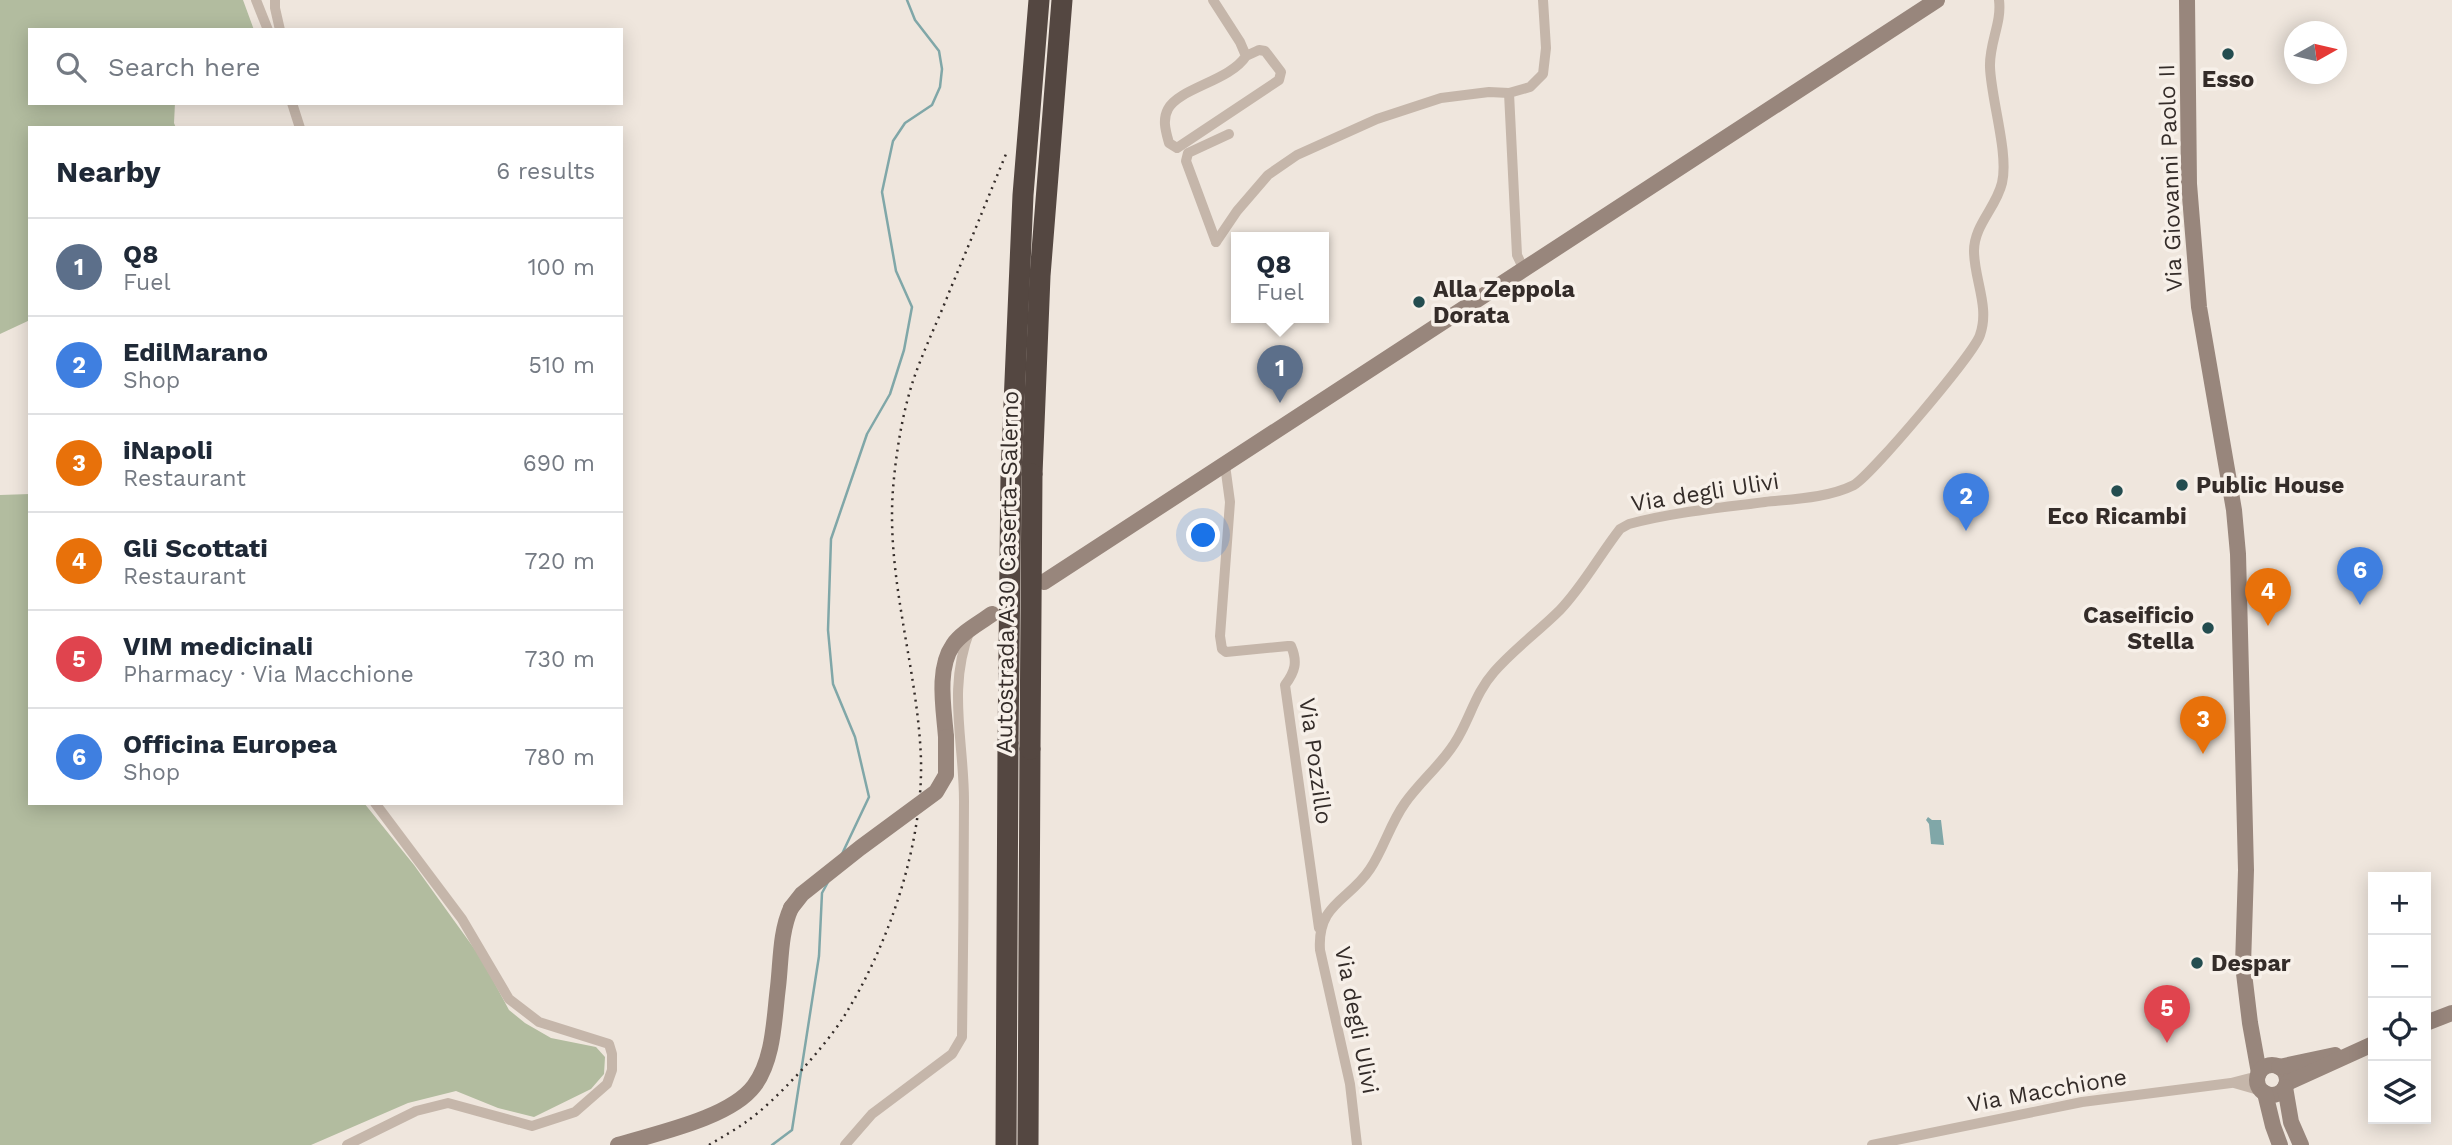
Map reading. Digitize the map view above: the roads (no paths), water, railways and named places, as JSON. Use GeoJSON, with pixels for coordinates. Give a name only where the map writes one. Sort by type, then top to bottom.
{"type":"FeatureCollection","features":[{"type":"Feature","properties":{"kind":"highway","name":"Autostrada A30 Caserta-Salerno"},"geometry":{"type":"LineString","coordinates":[[1028,1145],[1030,750],[1021,474],[1023,195],[1039,0]]}},
{"type":"Feature","properties":{"kind":"highway","name":"Autostrada A30 Caserta-Salerno"},"geometry":{"type":"LineString","coordinates":[[1006,1145],[1008,743],[1021,474],[1062,0]]}},
{"type":"Feature","properties":{"kind":"main road"},"geometry":{"type":"LineString","coordinates":[[1044,582],[1937,0]]}},
{"type":"Feature","properties":{"kind":"main road","name":"Via Giovanni Paolo II"},"geometry":{"type":"LineString","coordinates":[[2188,0],[2189,184],[2199,307],[2234,510],[2238,554],[2246,870],[2243,965],[2250,1023],[2262,1050],[2266,1078]]}},
{"type":"Feature","properties":{"kind":"main road"},"geometry":{"type":"LineString","coordinates":[[618,1145],[718,1112],[737,1103],[755,1084],[767,1059],[784,926],[791,908],[802,894],[936,792],[946,775],[943,691],[949,653],[954,643],[992,614]]}},
{"type":"Feature","properties":{"kind":"main road"},"geometry":{"type":"LineString","coordinates":[[2431,1021],[2452,1013]]}},
{"type":"Feature","properties":{"kind":"main road"},"geometry":{"type":"LineString","coordinates":[[2266,1078],[2368,1046]]}},
{"type":"Feature","properties":{"kind":"main road"},"geometry":{"type":"LineString","coordinates":[[2266,1078],[2279,1093],[2286,1085],[2368,1046]]}},
{"type":"Feature","properties":{"kind":"main road"},"geometry":{"type":"LineString","coordinates":[[2266,1078],[2285,1074],[2291,1122],[2301,1145]]}},
{"type":"Feature","properties":{"kind":"main road"},"geometry":{"type":"LineString","coordinates":[[2266,1078],[2273,1126],[2280,1145]]}},
{"type":"Feature","properties":{"kind":"street"},"geometry":{"type":"LineString","coordinates":[[256,0],[267,28]]}},
{"type":"Feature","properties":{"kind":"street"},"geometry":{"type":"LineString","coordinates":[[275,0],[280,28]]}},
{"type":"Feature","properties":{"kind":"street"},"geometry":{"type":"LineString","coordinates":[[1213,0],[1240,42],[1245,56],[1241,63],[1205,86],[1179,97],[1168,109],[1164,125],[1168,143],[1177,148],[1279,80],[1280,72],[1265,51],[1259,50],[1245,56]]}},
{"type":"Feature","properties":{"kind":"street"},"geometry":{"type":"LineString","coordinates":[[1229,134],[1188,153],[1186,162],[1216,242],[1237,211],[1268,175],[1297,155],[1377,119],[1441,98],[1489,92],[1509,93],[1530,87],[1544,74],[1546,48],[1543,0]]}},
{"type":"Feature","properties":{"kind":"street","name":"Via degli Ulivi"},"geometry":{"type":"LineString","coordinates":[[1357,1145],[1350,1084],[1320,950],[1320,930],[1332,908],[1368,872],[1403,806],[1446,757],[1461,732],[1475,699],[1494,672],[1560,609],[1580,586],[1620,529],[1646,520],[1697,510],[1806,498],[1855,484],[1881,458],[1979,338],[1983,326],[1975,242],[1978,228],[2002,182],[2003,162],[1990,67],[1991,42],[2001,14],[1999,0]]}},
{"type":"Feature","properties":{"kind":"street"},"geometry":{"type":"LineString","coordinates":[[1509,93],[1517,255],[1524,270]]}},
{"type":"Feature","properties":{"kind":"street"},"geometry":{"type":"LineString","coordinates":[[293,105],[299,126]]}},
{"type":"Feature","properties":{"kind":"street","name":"Via Pozzillo"},"geometry":{"type":"LineString","coordinates":[[1225,465],[1230,502],[1220,636],[1222,649],[1226,652],[1243,652],[1291,646],[1294,654],[1296,667],[1285,685],[1320,930]]}},
{"type":"Feature","properties":{"kind":"street"},"geometry":{"type":"LineString","coordinates":[[845,1145],[872,1114],[952,1054],[962,1037],[964,797],[958,737],[958,690],[961,654],[970,630]]}},
{"type":"Feature","properties":{"kind":"street"},"geometry":{"type":"LineString","coordinates":[[347,1145],[416,1111],[448,1103],[532,1126],[575,1112],[607,1084],[612,1070],[609,1044],[539,1022],[509,999],[462,919],[376,805]]}},
{"type":"Feature","properties":{"kind":"street","name":"Via Macchione"},"geometry":{"type":"LineString","coordinates":[[1872,1145],[2082,1102],[2266,1078]]}},
{"type":"Feature","properties":{"kind":"water"},"geometry":{"type":"Polygon","coordinates":[[[1928,817],[1941,820],[1944,845],[1931,844],[1929,824],[1926,820],[1928,817]]]}},
{"type":"Feature","properties":{"kind":"waterway"},"geometry":{"type":"LineString","coordinates":[[842,854],[869,797],[855,737],[833,684],[828,630],[831,539],[867,434],[890,394],[904,350],[912,307],[896,271],[882,192],[893,141],[905,123],[932,105],[940,87],[942,69],[939,51],[915,20],[907,0]]}},
{"type":"Feature","properties":{"kind":"waterway"},"geometry":{"type":"LineString","coordinates":[[772,1145],[792,1130],[819,956],[822,893],[828,882]]}},
{"type":"Feature","properties":{"kind":"railway"},"geometry":{"type":"LineString","coordinates":[[709,1145],[758,1113],[798,1074],[834,1031],[874,960],[900,894],[916,826],[921,760],[919,726],[894,557],[893,489],[898,448],[917,370],[1006,154]]}},
{"type":"Feature","properties":{"kind":"place","name":"Esso"},"geometry":{"type":"Point","coordinates":[2228,54]}},
{"type":"Feature","properties":{"kind":"place","name":"Alla Zeppola Dorata"},"geometry":{"type":"Point","coordinates":[1419,302]}},
{"type":"Feature","properties":{"kind":"place","name":"Q8"},"geometry":{"type":"Point","coordinates":[1280,403]}},
{"type":"Feature","properties":{"kind":"place","name":"Public House"},"geometry":{"type":"Point","coordinates":[2182,485]}},
{"type":"Feature","properties":{"kind":"place","name":"Eco Ricambi"},"geometry":{"type":"Point","coordinates":[2117,491]}},
{"type":"Feature","properties":{"kind":"place","name":"EdilMarano"},"geometry":{"type":"Point","coordinates":[1966,531]}},
{"type":"Feature","properties":{"kind":"place","name":"Officina Europea"},"geometry":{"type":"Point","coordinates":[2360,605]}},
{"type":"Feature","properties":{"kind":"place","name":"Gli Scottati"},"geometry":{"type":"Point","coordinates":[2268,626]}},
{"type":"Feature","properties":{"kind":"place","name":"Caseificio Stella"},"geometry":{"type":"Point","coordinates":[2208,628]}},
{"type":"Feature","properties":{"kind":"place","name":"iNapoli"},"geometry":{"type":"Point","coordinates":[2203,754]}},
{"type":"Feature","properties":{"kind":"place","name":"Despar"},"geometry":{"type":"Point","coordinates":[2197,963]}},
{"type":"Feature","properties":{"kind":"place","name":"VIM medicinali"},"geometry":{"type":"Point","coordinates":[2167,1043]}}]}
